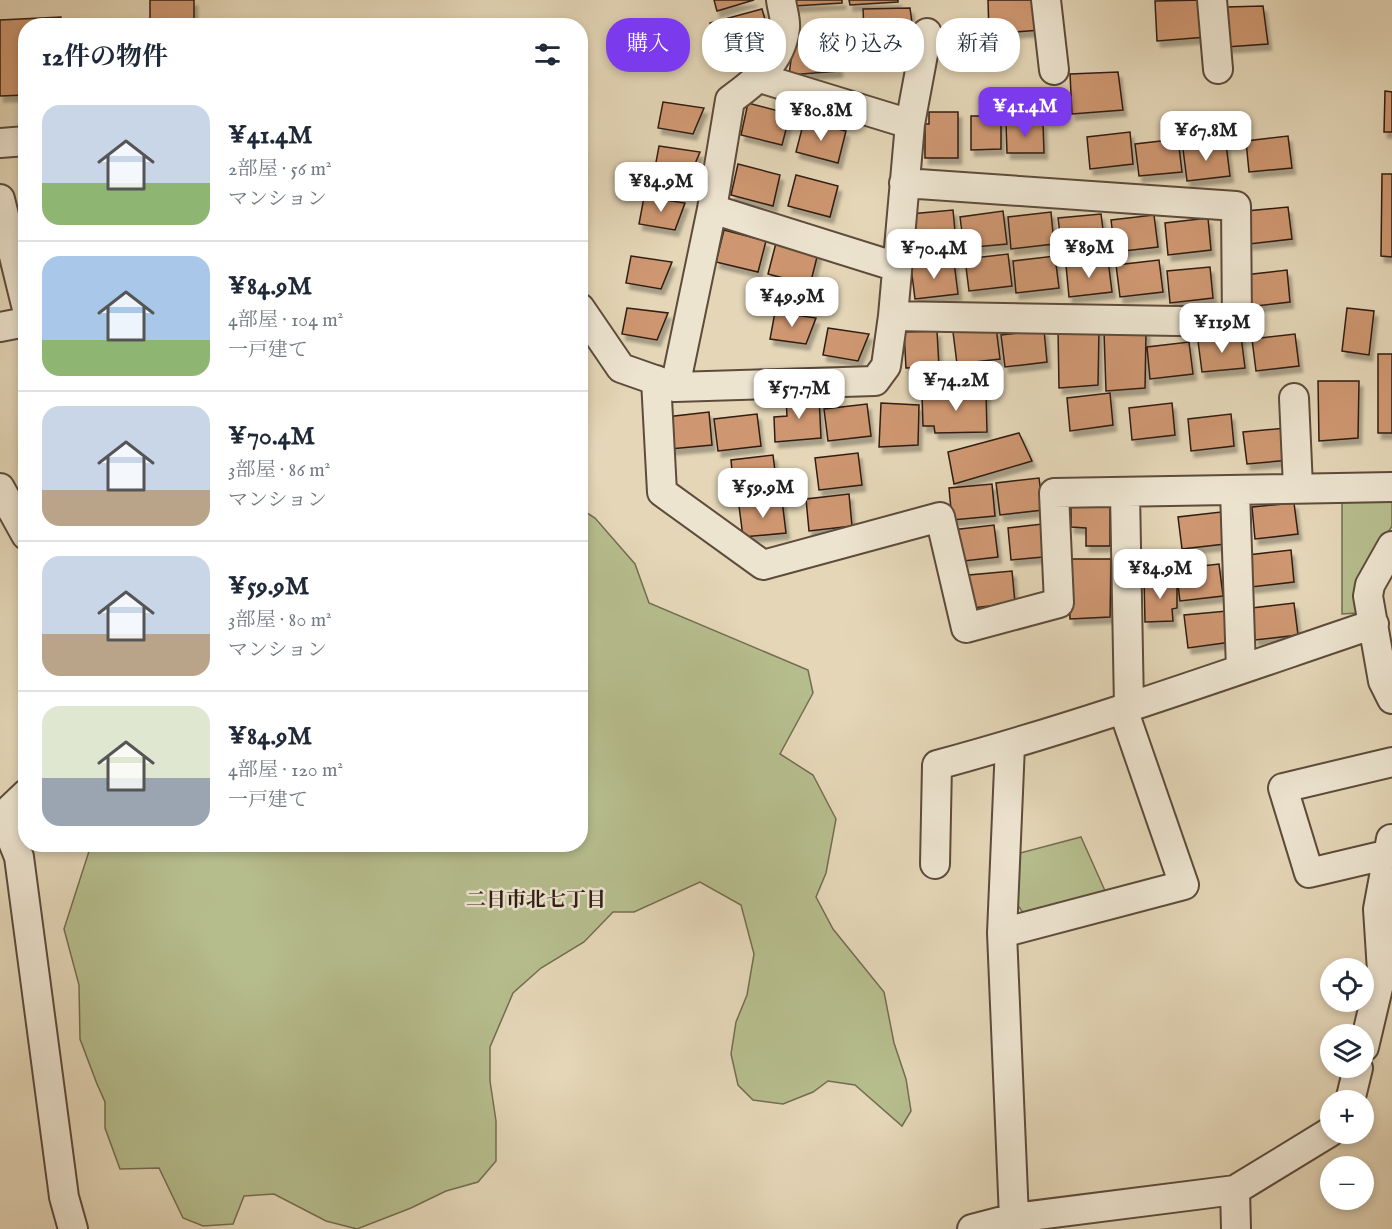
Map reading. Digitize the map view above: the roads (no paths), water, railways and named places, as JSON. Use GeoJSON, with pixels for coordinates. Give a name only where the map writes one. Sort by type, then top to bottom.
{"type":"FeatureCollection","features":[{"type":"Feature","properties":{"kind":"street"},"geometry":{"type":"LineString","coordinates":[[781,0],[785,25],[784,35],[776,55],[760,78],[730,100],[712,209],[666,383],[662,492],[763,565],[940,517],[966,628],[1059,603],[1054,493],[1392,487]]}},
{"type":"Feature","properties":{"kind":"street"},"geometry":{"type":"LineString","coordinates":[[1046,0],[1054,70]]}},
{"type":"Feature","properties":{"kind":"street"},"geometry":{"type":"LineString","coordinates":[[1212,0],[1218,69]]}},
{"type":"Feature","properties":{"kind":"street"},"geometry":{"type":"LineString","coordinates":[[588,320],[621,368],[666,383],[875,381],[886,366],[893,316],[910,124],[927,33]]}},
{"type":"Feature","properties":{"kind":"street"},"geometry":{"type":"LineString","coordinates":[[760,78],[910,124]]}},
{"type":"Feature","properties":{"kind":"street"},"geometry":{"type":"LineString","coordinates":[[0,142],[18,141]]}},
{"type":"Feature","properties":{"kind":"street"},"geometry":{"type":"LineString","coordinates":[[893,316],[1237,322],[1236,206],[904,183]]}},
{"type":"Feature","properties":{"kind":"street"},"geometry":{"type":"LineString","coordinates":[[0,199],[18,272]]}},
{"type":"Feature","properties":{"kind":"street"},"geometry":{"type":"LineString","coordinates":[[712,209],[897,267]]}},
{"type":"Feature","properties":{"kind":"street"},"geometry":{"type":"LineString","coordinates":[[0,327],[18,324]]}},
{"type":"Feature","properties":{"kind":"street"},"geometry":{"type":"LineString","coordinates":[[1294,398],[1298,487]]}},
{"type":"Feature","properties":{"kind":"street"},"geometry":{"type":"LineString","coordinates":[[0,488],[18,521]]}},
{"type":"Feature","properties":{"kind":"street"},"geometry":{"type":"LineString","coordinates":[[1235,491],[1241,669]]}},
{"type":"Feature","properties":{"kind":"street"},"geometry":{"type":"LineString","coordinates":[[1002,933],[1184,885],[1126,708],[1125,493]]}},
{"type":"Feature","properties":{"kind":"street"},"geometry":{"type":"LineString","coordinates":[[1392,546],[1370,585],[1368,596],[1383,681],[1392,699]]}},
{"type":"Feature","properties":{"kind":"street"},"geometry":{"type":"LineString","coordinates":[[935,864],[937,765],[1010,745],[1126,708],[1374,624]]}},
{"type":"Feature","properties":{"kind":"street"},"geometry":{"type":"LineString","coordinates":[[1010,745],[1002,933],[1014,1218]]}},
{"type":"Feature","properties":{"kind":"street"},"geometry":{"type":"LineString","coordinates":[[1369,1024],[1382,971],[1378,909],[1390,845],[1309,873],[1284,788],[1392,762]]}},
{"type":"Feature","properties":{"kind":"street"},"geometry":{"type":"LineString","coordinates":[[18,801],[0,818],[19,857],[64,1197],[73,1229]]}},
{"type":"Feature","properties":{"kind":"street"},"geometry":{"type":"LineString","coordinates":[[972,1229],[1014,1218],[1235,1190],[1320,1138]]}},
{"type":"Feature","properties":{"kind":"street"},"geometry":{"type":"LineString","coordinates":[[1235,1190],[1236,1229]]}},
{"type":"Feature","properties":{"kind":"district","name":"二日市北七丁目"},"geometry":{"type":"Point","coordinates":[536,900]}}]}
